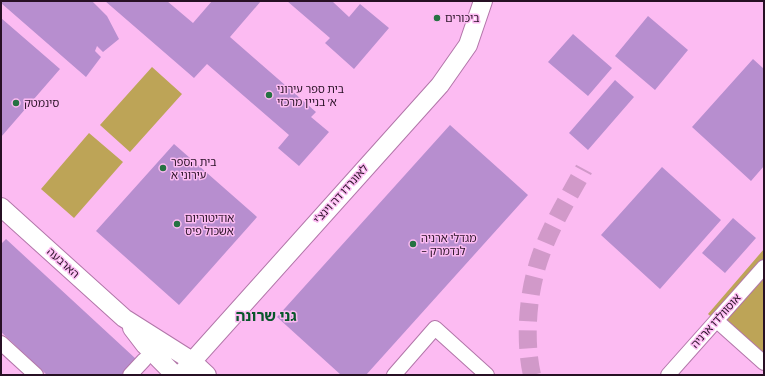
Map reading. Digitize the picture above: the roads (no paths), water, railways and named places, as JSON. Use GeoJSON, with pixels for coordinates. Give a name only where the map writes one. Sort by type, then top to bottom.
{"type":"FeatureCollection","features":[{"type":"Feature","properties":{"kind":"street","name":"לאונרדו דה וינצ'י"},"geometry":{"type":"LineString","coordinates":[[180,375],[440,84],[468,45],[484,1]]}},
{"type":"Feature","properties":{"kind":"street","name":"הארבעה"},"geometry":{"type":"LineString","coordinates":[[4,210],[124,318],[192,361],[207,375]]}},
{"type":"Feature","properties":{"kind":"street","name":"אוסוולדו ארניה"},"geometry":{"type":"LineString","coordinates":[[668,375],[764,267]]}},
{"type":"Feature","properties":{"kind":"street","name":"הארבעה"},"geometry":{"type":"LineString","coordinates":[[124,318],[145,345],[176,375]]}},
{"type":"Feature","properties":{"kind":"street"},"geometry":{"type":"LineString","coordinates":[[717,321],[764,363]]}},
{"type":"Feature","properties":{"kind":"street"},"geometry":{"type":"LineString","coordinates":[[394,375],[435,328],[487,375]]}},
{"type":"Feature","properties":{"kind":"street"},"geometry":{"type":"LineString","coordinates":[[1,343],[36,375]]}},
{"type":"Feature","properties":{"kind":"street"},"geometry":{"type":"LineString","coordinates":[[130,375],[144,360]]}},
{"type":"Feature","properties":{"kind":"tunnel"},"geometry":{"type":"LineString","coordinates":[[532,375],[528,351],[528,324],[530,298],[535,274],[550,233],[584,169]]}},
{"type":"Feature","properties":{"kind":"place","name":"ביכורים"},"geometry":{"type":"Point","coordinates":[437,18]}},
{"type":"Feature","properties":{"kind":"place","name":"בית ספר עירוני א׳ בניין מרכזי"},"geometry":{"type":"Point","coordinates":[269,95]}},
{"type":"Feature","properties":{"kind":"place","name":"סינמטק"},"geometry":{"type":"Point","coordinates":[16,103]}},
{"type":"Feature","properties":{"kind":"place","name":"בית הספר עירוני א"},"geometry":{"type":"Point","coordinates":[163,168]}},
{"type":"Feature","properties":{"kind":"place","name":"אודיטוריום אשכול פיס"},"geometry":{"type":"Point","coordinates":[177,224]}},
{"type":"Feature","properties":{"kind":"place","name":"מגדלי ארניה – לנדמרק"},"geometry":{"type":"Point","coordinates":[413,244]}},
{"type":"Feature","properties":{"kind":"district","name":"גני שרונה"},"geometry":{"type":"Point","coordinates":[266,316]}}]}
